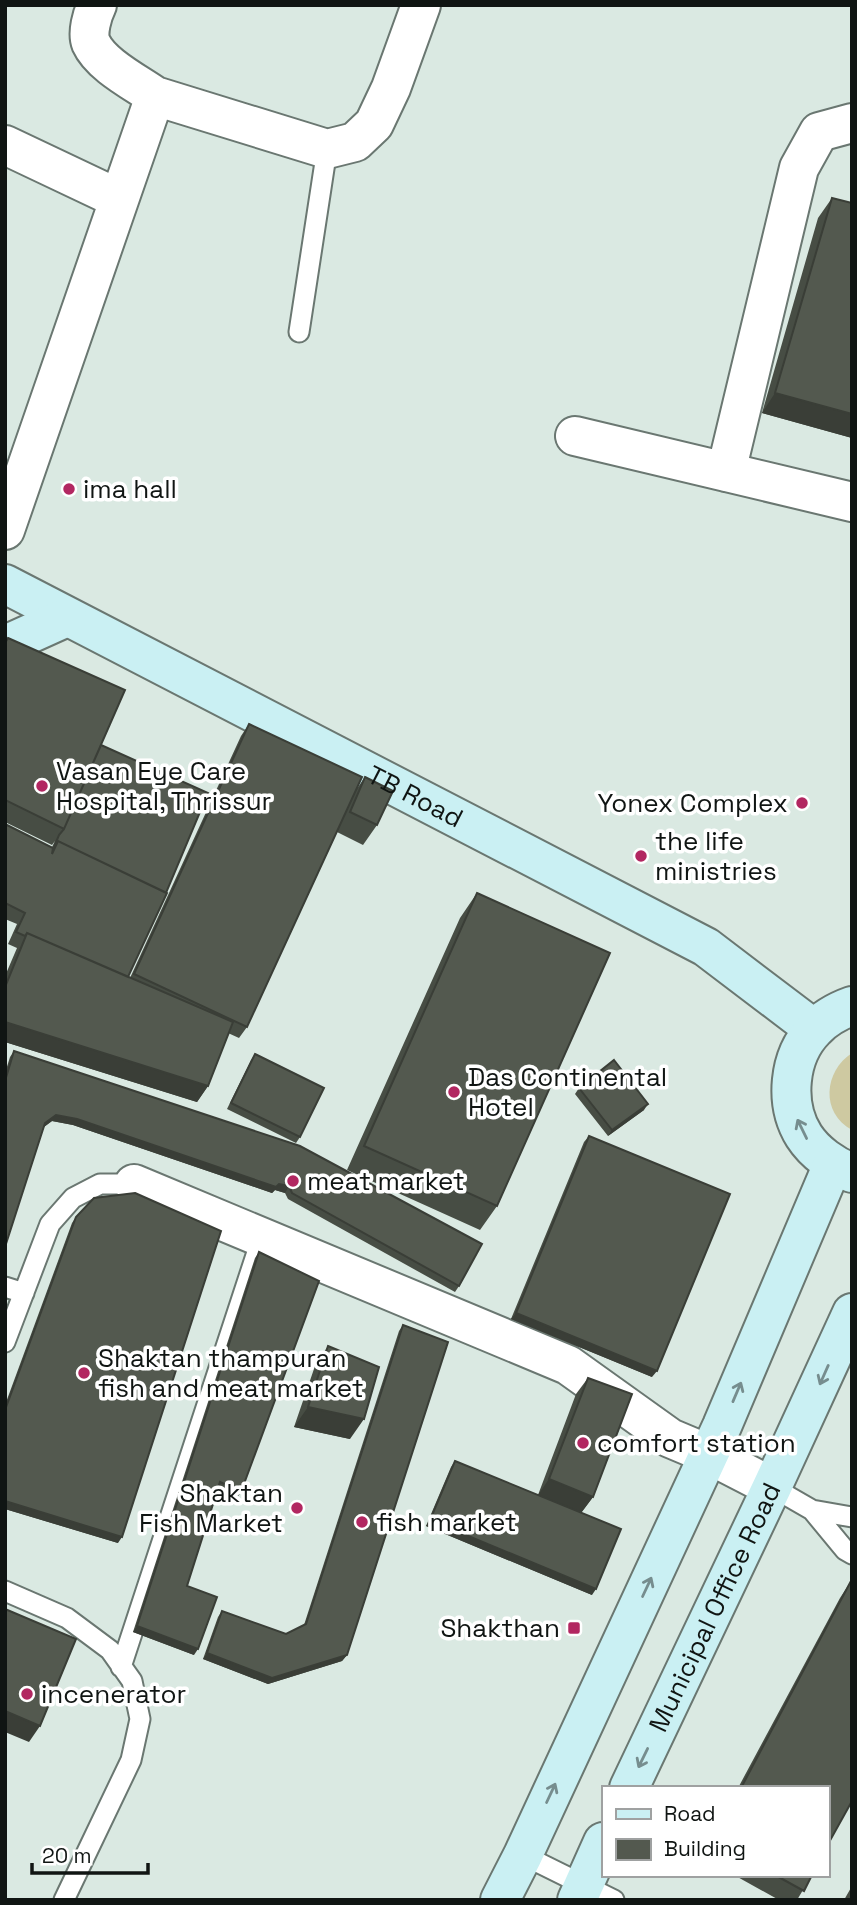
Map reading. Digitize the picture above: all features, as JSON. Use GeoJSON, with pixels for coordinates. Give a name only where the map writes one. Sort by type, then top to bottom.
{"type":"FeatureCollection","features":[{"type":"Feature","properties":{"kind":"main road","name":"TB Road"},"geometry":{"type":"LineString","coordinates":[[5,584],[706,947],[814,1030]]}},
{"type":"Feature","properties":{"kind":"main road"},"geometry":{"type":"LineString","coordinates":[[5,645],[67,617]]}},
{"type":"Feature","properties":{"kind":"main road"},"geometry":{"type":"LineString","coordinates":[[500,1900],[842,1168],[824,1158],[804,1137],[794,1110],[791,1082],[798,1054],[814,1030],[835,1013],[852,1006]]}},
{"type":"Feature","properties":{"kind":"main road","name":"Municipal Office Road"},"geometry":{"type":"LineString","coordinates":[[630,1786],[852,1313]]}},
{"type":"Feature","properties":{"kind":"main road"},"geometry":{"type":"LineString","coordinates":[[591,1895],[602,1846]]}},
{"type":"Feature","properties":{"kind":"street"},"geometry":{"type":"LineString","coordinates":[[97,5],[92,15],[90,41],[103,60],[155,96],[327,149],[355,142],[374,124],[391,88],[421,5]]}},
{"type":"Feature","properties":{"kind":"street"},"geometry":{"type":"LineString","coordinates":[[5,530],[155,96]]}},
{"type":"Feature","properties":{"kind":"street"},"geometry":{"type":"LineString","coordinates":[[726,472],[799,168],[818,132],[852,123]]}},
{"type":"Feature","properties":{"kind":"street"},"geometry":{"type":"LineString","coordinates":[[5,145],[119,199]]}},
{"type":"Feature","properties":{"kind":"street"},"geometry":{"type":"LineString","coordinates":[[575,436],[852,502]]}},
{"type":"Feature","properties":{"kind":"street"},"geometry":{"type":"LineString","coordinates":[[134,1184],[568,1366],[670,1438],[709,1454],[772,1488]]}},
{"type":"Feature","properties":{"kind":"lane"},"geometry":{"type":"LineString","coordinates":[[299,332],[327,149]]}},
{"type":"Feature","properties":{"kind":"lane"},"geometry":{"type":"LineString","coordinates":[[5,1342],[14,1290],[50,1224],[73,1198],[100,1184],[134,1184]]}},
{"type":"Feature","properties":{"kind":"lane"},"geometry":{"type":"LineString","coordinates":[[121,1667],[262,1237]]}},
{"type":"Feature","properties":{"kind":"lane"},"geometry":{"type":"LineString","coordinates":[[772,1488],[812,1510],[852,1517]]}},
{"type":"Feature","properties":{"kind":"lane"},"geometry":{"type":"LineString","coordinates":[[812,1510],[845,1550],[852,1554]]}},
{"type":"Feature","properties":{"kind":"lane"},"geometry":{"type":"LineString","coordinates":[[5,1591],[67,1618],[110,1650],[132,1681],[140,1719],[131,1760],[64,1900]]}},
{"type":"Feature","properties":{"kind":"lane"},"geometry":{"type":"LineString","coordinates":[[523,1855],[591,1895]]}},
{"type":"Feature","properties":{"kind":"shaded area"},"geometry":{"type":"Polygon","coordinates":[[[852,1053],[852,1130],[842,1123],[835,1113],[829,1092],[836,1070],[852,1053]]]}},
{"type":"Feature","properties":{"kind":"building"},"geometry":{"type":"Polygon","coordinates":[[[832,198],[852,203],[852,414],[775,393],[832,198]]]}},
{"type":"Feature","properties":{"kind":"building","name":"Vasan Eye Care Hospital, Thrissur"},"geometry":{"type":"Polygon","coordinates":[[[8,638],[125,690],[64,829],[5,800],[5,643],[8,638]]]}},
{"type":"Feature","properties":{"kind":"building"},"geometry":{"type":"Polygon","coordinates":[[[249,724],[362,777],[247,1027],[134,974],[249,724]]]}},
{"type":"Feature","properties":{"kind":"building"},"geometry":{"type":"Polygon","coordinates":[[[101,745],[208,793],[166,893],[58,841],[54,847],[101,745]]]}},
{"type":"Feature","properties":{"kind":"building"},"geometry":{"type":"Polygon","coordinates":[[[365,777],[393,791],[377,825],[350,812],[365,777]]]}},
{"type":"Feature","properties":{"kind":"building"},"geometry":{"type":"Polygon","coordinates":[[[5,824],[53,848],[52,854],[58,841],[167,893],[128,977],[27,933],[25,936],[16,932],[25,913],[5,903],[5,824]]]}},
{"type":"Feature","properties":{"kind":"building","name":"Das Continental Hotel"},"geometry":{"type":"Polygon","coordinates":[[[477,893],[610,953],[497,1206],[364,1146],[477,893]]]}},
{"type":"Feature","properties":{"kind":"building"},"geometry":{"type":"Polygon","coordinates":[[[27,933],[233,1022],[208,1086],[5,1022],[5,987],[27,933]]]}},
{"type":"Feature","properties":{"kind":"building","name":"meat market"},"geometry":{"type":"Polygon","coordinates":[[[14,1051],[300,1146],[482,1244],[459,1286],[292,1193],[289,1186],[279,1184],[276,1187],[77,1119],[56,1115],[45,1123],[5,1247],[5,1081],[14,1051]]]}},
{"type":"Feature","properties":{"kind":"building"},"geometry":{"type":"Polygon","coordinates":[[[255,1054],[324,1088],[300,1137],[231,1103],[255,1054]]]}},
{"type":"Feature","properties":{"kind":"building"},"geometry":{"type":"Polygon","coordinates":[[[614,1060],[648,1104],[612,1130],[579,1088],[614,1060]]]}},
{"type":"Feature","properties":{"kind":"building"},"geometry":{"type":"Polygon","coordinates":[[[589,1136],[730,1194],[657,1371],[516,1313],[589,1136]]]}},
{"type":"Feature","properties":{"kind":"building"},"geometry":{"type":"Polygon","coordinates":[[[135,1193],[221,1231],[122,1537],[5,1501],[5,1410],[76,1217],[94,1198],[135,1193]]]}},
{"type":"Feature","properties":{"kind":"building"},"geometry":{"type":"Polygon","coordinates":[[[259,1252],[319,1281],[241,1492],[220,1482],[187,1586],[217,1597],[198,1649],[137,1626],[259,1252]]]}},
{"type":"Feature","properties":{"kind":"building","name":"fish market"},"geometry":{"type":"Polygon","coordinates":[[[403,1325],[448,1342],[347,1655],[272,1678],[207,1653],[222,1611],[286,1634],[306,1624],[403,1325]]]}},
{"type":"Feature","properties":{"kind":"building"},"geometry":{"type":"Polygon","coordinates":[[[328,1346],[379,1367],[364,1419],[308,1407],[328,1346]]]}},
{"type":"Feature","properties":{"kind":"building","name":"comfort station"},"geometry":{"type":"Polygon","coordinates":[[[588,1378],[632,1394],[593,1497],[549,1479],[588,1378]]]}},
{"type":"Feature","properties":{"kind":"building"},"geometry":{"type":"Polygon","coordinates":[[[455,1461],[621,1529],[596,1589],[430,1520],[455,1461]]]}},
{"type":"Feature","properties":{"kind":"building"},"geometry":{"type":"Polygon","coordinates":[[[851,1581],[852,1801],[829,1842],[829,1786],[742,1786],[851,1581]]]}},
{"type":"Feature","properties":{"kind":"building","name":"incenerator"},"geometry":{"type":"Polygon","coordinates":[[[5,1609],[76,1639],[40,1726],[5,1711],[5,1609]]]}},
{"type":"Feature","properties":{"kind":"building"},"geometry":{"type":"Polygon","coordinates":[[[779,1877],[811,1877],[804,1891],[779,1877]]]}},
{"type":"Feature","properties":{"kind":"place","name":"ima hall"},"geometry":{"type":"Point","coordinates":[69,489]}},
{"type":"Feature","properties":{"kind":"place","name":"Vasan Eye Care Hospital, Thrissur"},"geometry":{"type":"Point","coordinates":[42,786]}},
{"type":"Feature","properties":{"kind":"place","name":"Yonex Complex"},"geometry":{"type":"Point","coordinates":[802,803]}},
{"type":"Feature","properties":{"kind":"place","name":"the life ministries"},"geometry":{"type":"Point","coordinates":[641,856]}},
{"type":"Feature","properties":{"kind":"place","name":"Das Continental Hotel"},"geometry":{"type":"Point","coordinates":[454,1092]}},
{"type":"Feature","properties":{"kind":"place","name":"meat market"},"geometry":{"type":"Point","coordinates":[293,1181]}},
{"type":"Feature","properties":{"kind":"place","name":"Shaktan thampuran fish and meat market"},"geometry":{"type":"Point","coordinates":[84,1373]}},
{"type":"Feature","properties":{"kind":"place","name":"comfort station"},"geometry":{"type":"Point","coordinates":[583,1443]}},
{"type":"Feature","properties":{"kind":"place","name":"Shaktan Fish Market"},"geometry":{"type":"Point","coordinates":[297,1508]}},
{"type":"Feature","properties":{"kind":"place","name":"fish market"},"geometry":{"type":"Point","coordinates":[362,1522]}},
{"type":"Feature","properties":{"kind":"place","name":"Shakthan"},"geometry":{"type":"Point","coordinates":[574,1628]}},
{"type":"Feature","properties":{"kind":"place","name":"incenerator"},"geometry":{"type":"Point","coordinates":[27,1694]}}]}
